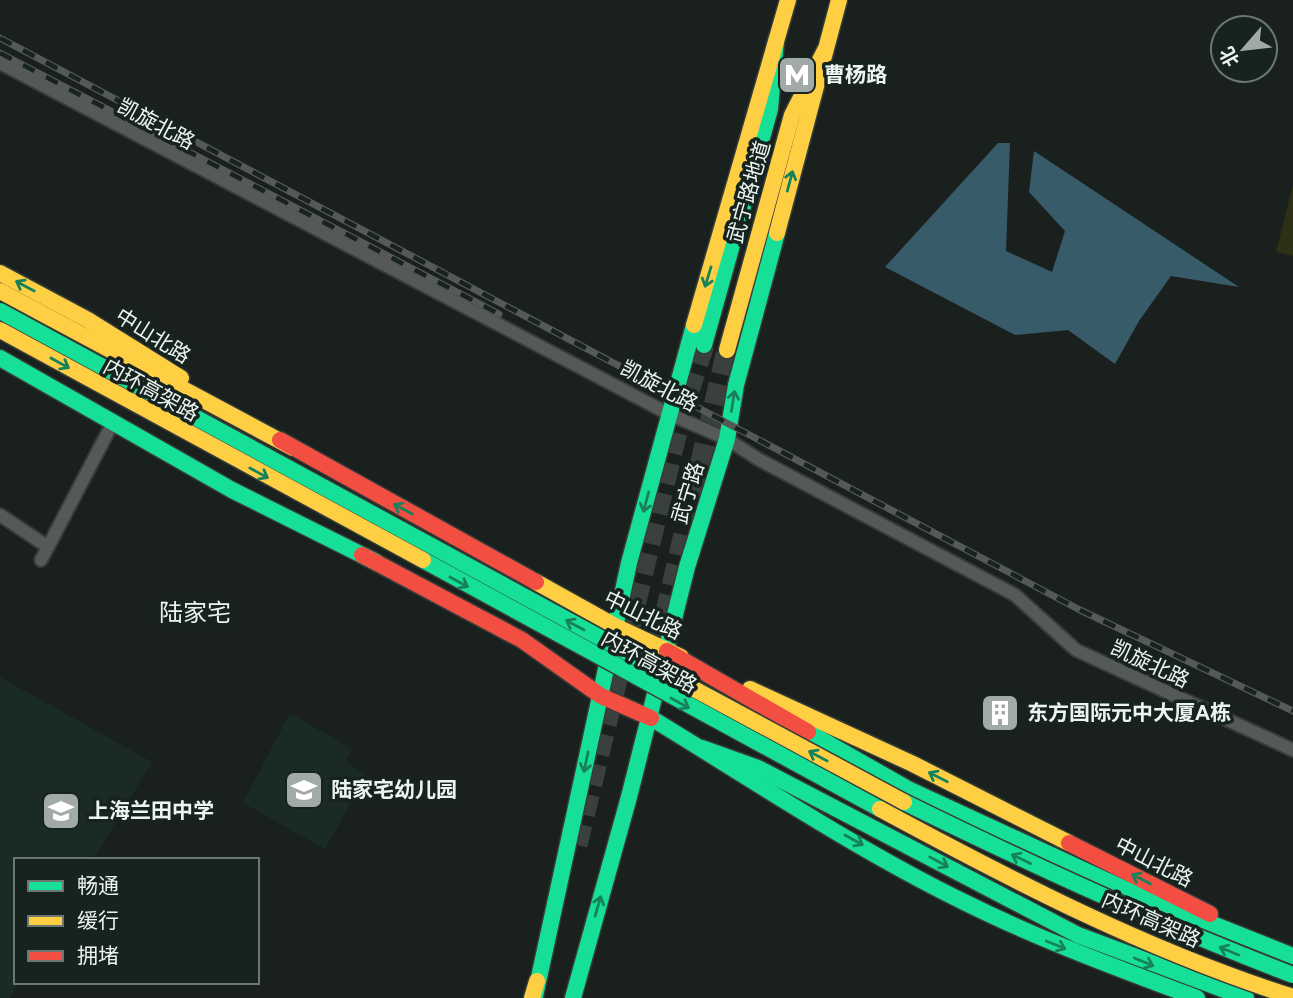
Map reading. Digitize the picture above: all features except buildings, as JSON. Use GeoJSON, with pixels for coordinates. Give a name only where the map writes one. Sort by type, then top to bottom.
{"type":"FeatureCollection","features":[{"type":"Feature","properties":{"kind":"main road","name":"武宁路"},"geometry":{"type":"LineString","coordinates":[[533,998],[615,626],[669,414],[788,0]]}},
{"type":"Feature","properties":{"kind":"main road","name":"武宁路"},"geometry":{"type":"LineString","coordinates":[[573,998],[667,651],[687,567],[727,439],[736,385],[839,0]]}},
{"type":"Feature","properties":{"kind":"main road","name":"武宁路地道"},"geometry":{"type":"LineString","coordinates":[[704,345],[770,109],[776,41]]}},
{"type":"Feature","properties":{"kind":"main road","name":"武宁路地道"},"geometry":{"type":"LineString","coordinates":[[727,350],[792,115],[825,50]]}},
{"type":"Feature","properties":{"kind":"main road","name":"中山北路"},"geometry":{"type":"LineString","coordinates":[[0,273],[88,320],[293,449],[615,626],[913,764],[1211,915],[1293,947]]}},
{"type":"Feature","properties":{"kind":"main road"},"geometry":{"type":"LineString","coordinates":[[0,291],[293,449]]}},
{"type":"Feature","properties":{"kind":"main road","name":"内环高架路"},"geometry":{"type":"LineString","coordinates":[[0,311],[882,790],[1078,887],[1173,929],[1293,975]]}},
{"type":"Feature","properties":{"kind":"main road","name":"内环高架路"},"geometry":{"type":"LineString","coordinates":[[0,330],[990,869],[1127,934],[1293,997]]}},
{"type":"Feature","properties":{"kind":"main road"},"geometry":{"type":"LineString","coordinates":[[0,356],[161,451],[321,537],[376,562]]}},
{"type":"Feature","properties":{"kind":"main road"},"geometry":{"type":"LineString","coordinates":[[0,356],[152,435],[376,562],[522,640],[601,696],[649,716],[823,823],[959,900],[1041,939],[1196,998]]}},
{"type":"Feature","properties":{"kind":"main road"},"geometry":{"type":"LineString","coordinates":[[667,651],[920,794],[1127,890],[1293,956]]}},
{"type":"Feature","properties":{"kind":"main road"},"geometry":{"type":"LineString","coordinates":[[702,748],[758,768],[1078,935],[1246,998]]}},
{"type":"Feature","properties":{"kind":"street","name":"凯旋北路"},"geometry":{"type":"LineString","coordinates":[[0,63],[669,414],[727,439],[758,459],[1015,595],[1076,650],[1293,750]]}},
{"type":"Feature","properties":{"kind":"street"},"geometry":{"type":"LineString","coordinates":[[41,560],[108,432]]}},
{"type":"Feature","properties":{"kind":"street"},"geometry":{"type":"LineString","coordinates":[[0,515],[48,547]]}},
{"type":"Feature","properties":{"kind":"shaded area","name":"上海兰田中学"},"geometry":{"type":"Polygon","coordinates":[[[0,677],[152,762],[94,858],[14,858],[14,984],[18,984],[10,998],[0,998],[0,677]]]}},
{"type":"Feature","properties":{"kind":"shaded area","name":"陆家宅幼儿园"},"geometry":{"type":"Polygon","coordinates":[[[290,713],[352,749],[346,761],[366,776],[325,849],[243,803],[290,713]]]}},
{"type":"Feature","properties":{"kind":"green space"},"geometry":{"type":"Polygon","coordinates":[[[1293,185],[1293,256],[1276,252],[1293,185]]]}},
{"type":"Feature","properties":{"kind":"water"},"geometry":{"type":"Polygon","coordinates":[[[998,143],[1010,143],[1006,251],[1052,272],[1065,231],[1029,192],[1034,151],[1239,287],[1171,276],[1139,321],[1115,364],[1068,330],[1015,335],[885,267],[998,143]]]}},
{"type":"Feature","properties":{"kind":"tunnel"},"geometry":{"type":"LineString","coordinates":[[577,845],[681,415],[704,345]]}},
{"type":"Feature","properties":{"kind":"tunnel"},"geometry":{"type":"LineString","coordinates":[[658,646],[727,350]]}},
{"type":"Feature","properties":{"kind":"railway"},"geometry":{"type":"LineString","coordinates":[[0,38],[1080,610],[1293,711]]}},
{"type":"Feature","properties":{"kind":"railway"},"geometry":{"type":"LineString","coordinates":[[0,53],[499,314]]}},
{"type":"Feature","properties":{"kind":"traffic: fast"},"geometry":{"type":"LineString","coordinates":[[704,345],[770,109],[776,41]]}},
{"type":"Feature","properties":{"kind":"traffic: fast"},"geometry":{"type":"LineString","coordinates":[[573,998],[629,797],[687,567],[727,439],[736,385],[777,233]]}},
{"type":"Feature","properties":{"kind":"traffic: fast"},"geometry":{"type":"LineString","coordinates":[[0,311],[696,690]]}},
{"type":"Feature","properties":{"kind":"traffic: fast"},"geometry":{"type":"LineString","coordinates":[[535,996],[629,563],[694,325]]}},
{"type":"Feature","properties":{"kind":"traffic: fast"},"geometry":{"type":"LineString","coordinates":[[0,358],[232,490],[376,562]]}},
{"type":"Feature","properties":{"kind":"traffic: fast"},"geometry":{"type":"LineString","coordinates":[[423,560],[880,809]]}},
{"type":"Feature","properties":{"kind":"traffic: fast"},"geometry":{"type":"LineString","coordinates":[[651,718],[843,836],[922,880],[991,915],[1049,940],[1197,998]]}},
{"type":"Feature","properties":{"kind":"traffic: fast"},"geometry":{"type":"LineString","coordinates":[[808,732],[908,789],[1127,890],[1293,956]]}},
{"type":"Feature","properties":{"kind":"traffic: fast"},"geometry":{"type":"LineString","coordinates":[[702,748],[758,768],[1078,935],[1246,998]]}},
{"type":"Feature","properties":{"kind":"traffic: fast"},"geometry":{"type":"LineString","coordinates":[[904,802],[1097,893],[1293,975]]}},
{"type":"Feature","properties":{"kind":"traffic: slow"},"geometry":{"type":"LineString","coordinates":[[694,325],[788,0]]}},
{"type":"Feature","properties":{"kind":"traffic: slow"},"geometry":{"type":"LineString","coordinates":[[777,233],[839,0]]}},
{"type":"Feature","properties":{"kind":"traffic: slow"},"geometry":{"type":"LineString","coordinates":[[727,350],[792,115],[825,50]]}},
{"type":"Feature","properties":{"kind":"traffic: slow"},"geometry":{"type":"LineString","coordinates":[[0,273],[88,320],[181,378]]}},
{"type":"Feature","properties":{"kind":"traffic: slow"},"geometry":{"type":"LineString","coordinates":[[0,291],[293,448]]}},
{"type":"Feature","properties":{"kind":"traffic: slow"},"geometry":{"type":"LineString","coordinates":[[0,330],[423,560]]}},
{"type":"Feature","properties":{"kind":"traffic: slow"},"geometry":{"type":"LineString","coordinates":[[536,582],[615,626],[681,657]]}},
{"type":"Feature","properties":{"kind":"traffic: slow"},"geometry":{"type":"LineString","coordinates":[[750,689],[913,764],[1069,843]]}},
{"type":"Feature","properties":{"kind":"traffic: slow"},"geometry":{"type":"LineString","coordinates":[[696,690],[904,802]]}},
{"type":"Feature","properties":{"kind":"traffic: slow"},"geometry":{"type":"LineString","coordinates":[[880,809],[1082,913],[1186,958],[1293,997]]}},
{"type":"Feature","properties":{"kind":"traffic: slow"},"geometry":{"type":"LineString","coordinates":[[532,998],[537,981]]}},
{"type":"Feature","properties":{"kind":"traffic: jam"},"geometry":{"type":"LineString","coordinates":[[280,440],[536,582]]}},
{"type":"Feature","properties":{"kind":"traffic: jam"},"geometry":{"type":"LineString","coordinates":[[362,555],[522,640],[601,696],[651,718]]}},
{"type":"Feature","properties":{"kind":"traffic: jam"},"geometry":{"type":"LineString","coordinates":[[667,651],[808,732]]}},
{"type":"Feature","properties":{"kind":"traffic: jam"},"geometry":{"type":"LineString","coordinates":[[1069,843],[1210,914]]}},
{"type":"Feature","properties":{"kind":"place","name":"曹杨路"},"geometry":{"type":"Point","coordinates":[797,75]}},
{"type":"Feature","properties":{"kind":"place","name":"东方国际元中大厦A栋"},"geometry":{"type":"Point","coordinates":[1000,713]}},
{"type":"Feature","properties":{"kind":"place","name":"陆家宅幼儿园"},"geometry":{"type":"Point","coordinates":[304,790]}},
{"type":"Feature","properties":{"kind":"place","name":"上海兰田中学"},"geometry":{"type":"Point","coordinates":[61,811]}},
{"type":"Feature","properties":{"kind":"district","name":"陆家宅"},"geometry":{"type":"Point","coordinates":[195,613]}}]}
